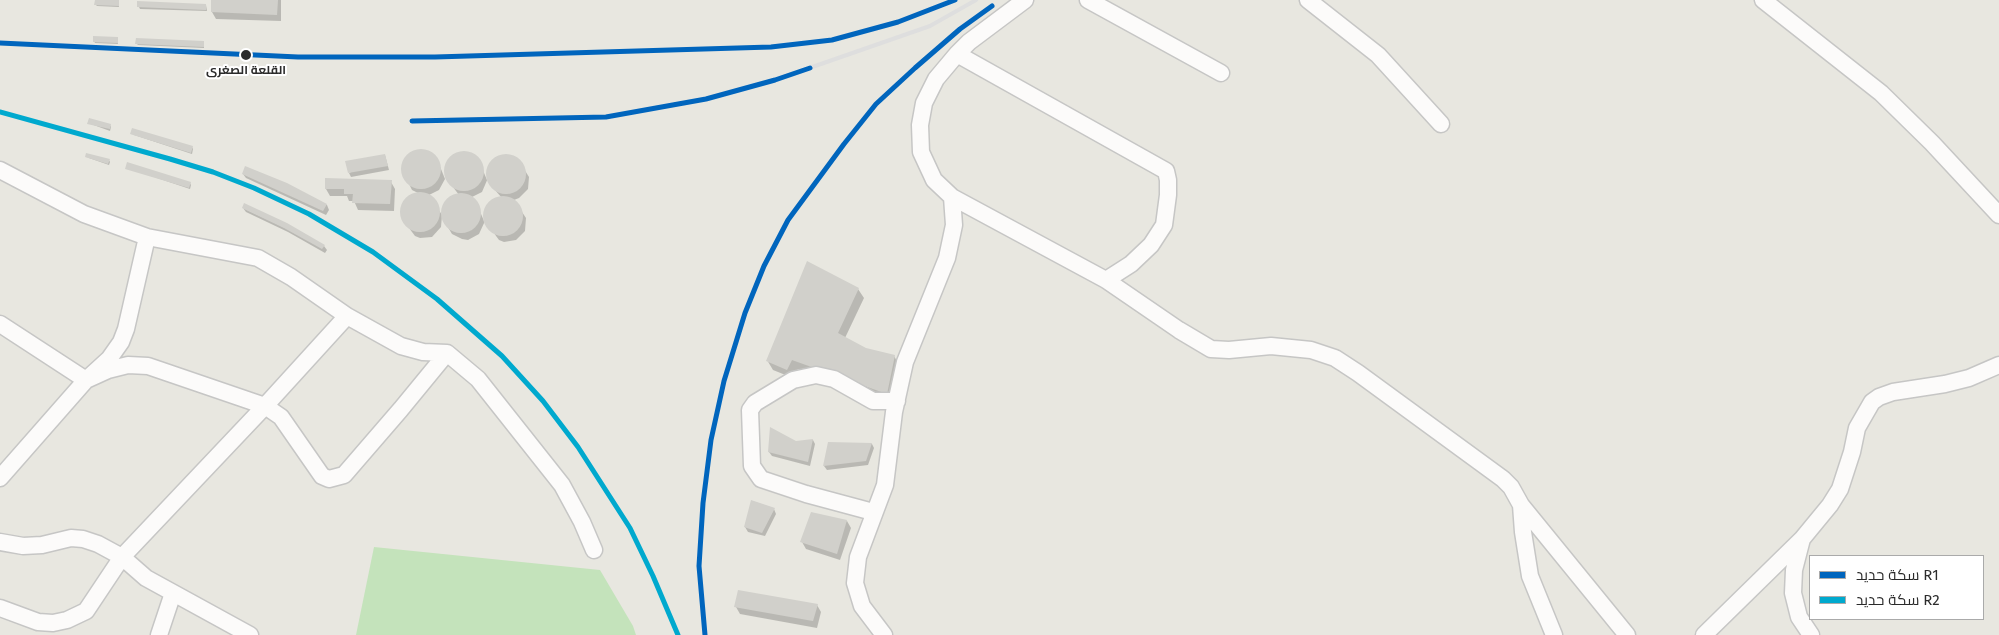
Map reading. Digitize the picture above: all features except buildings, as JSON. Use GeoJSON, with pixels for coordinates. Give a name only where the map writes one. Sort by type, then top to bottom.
{"type":"FeatureCollection","features":[{"type":"Feature","properties":{"kind":"street"},"geometry":{"type":"LineString","coordinates":[[1025,0],[969,42],[957,54],[936,80],[924,103],[920,125],[921,152],[934,180],[952,197],[1106,280],[1180,330],[1212,349],[1229,350],[1271,346],[1293,347],[1311,350],[1335,358],[1358,372],[1503,479],[1511,487],[1521,505],[1627,635]]}},
{"type":"Feature","properties":{"kind":"street"},"geometry":{"type":"LineString","coordinates":[[1088,0],[1221,73]]}},
{"type":"Feature","properties":{"kind":"street"},"geometry":{"type":"LineString","coordinates":[[1308,0],[1378,55],[1441,124]]}},
{"type":"Feature","properties":{"kind":"street"},"geometry":{"type":"LineString","coordinates":[[1763,0],[1881,93],[1932,142],[1999,215]]}},
{"type":"Feature","properties":{"kind":"street"},"geometry":{"type":"LineString","coordinates":[[957,54],[1166,171],[1168,195],[1164,225],[1151,245],[1131,264],[1106,280]]}},
{"type":"Feature","properties":{"kind":"street"},"geometry":{"type":"LineString","coordinates":[[0,170],[84,214],[147,237],[258,258],[291,277],[348,316],[401,346],[423,352],[447,353],[478,379],[562,485],[582,522],[594,550]]}},
{"type":"Feature","properties":{"kind":"street"},"geometry":{"type":"LineString","coordinates":[[884,635],[862,606],[855,583],[858,557],[873,512],[885,485],[889,448],[905,362],[947,258],[954,224],[952,197]]}},
{"type":"Feature","properties":{"kind":"street"},"geometry":{"type":"LineString","coordinates":[[0,478],[86,380],[109,359],[121,342],[126,329],[147,237]]}},
{"type":"Feature","properties":{"kind":"street"},"geometry":{"type":"LineString","coordinates":[[0,608],[38,622],[53,623],[68,620],[86,611],[122,558],[348,316]]}},
{"type":"Feature","properties":{"kind":"street"},"geometry":{"type":"LineString","coordinates":[[0,324],[86,380]]}},
{"type":"Feature","properties":{"kind":"street"},"geometry":{"type":"LineString","coordinates":[[86,380],[108,370],[128,365],[148,366],[265,406],[280,416],[322,476],[328,479],[344,475],[447,353]]}},
{"type":"Feature","properties":{"kind":"street"},"geometry":{"type":"LineString","coordinates":[[1704,635],[1802,539],[1830,505],[1840,489],[1858,428],[1866,412],[1879,396],[1969,378],[1999,365]]}},
{"type":"Feature","properties":{"kind":"street"},"geometry":{"type":"LineString","coordinates":[[873,512],[806,494],[761,479],[752,466],[750,410],[755,403],[793,380],[816,374],[834,379],[873,401],[897,400]]}},
{"type":"Feature","properties":{"kind":"street"},"geometry":{"type":"LineString","coordinates":[[1521,505],[1530,576],[1554,635]]}},
{"type":"Feature","properties":{"kind":"street"},"geometry":{"type":"LineString","coordinates":[[0,542],[23,546],[42,545],[72,538],[98,544],[122,558],[146,578],[250,635]]}},
{"type":"Feature","properties":{"kind":"street"},"geometry":{"type":"LineString","coordinates":[[1802,539],[1794,570],[1793,593],[1799,617],[1811,635]]}},
{"type":"Feature","properties":{"kind":"street"},"geometry":{"type":"LineString","coordinates":[[159,635],[173,592]]}},
{"type":"Feature","properties":{"kind":"green space"},"geometry":{"type":"Polygon","coordinates":[[[374,547],[600,570],[633,626],[636,635],[356,635],[374,547]]]}},
{"type":"Feature","properties":{"kind":"railway"},"geometry":{"type":"LineString","coordinates":[[412,121],[606,117],[706,99],[775,80],[930,26],[976,0]]}},
{"type":"Feature","properties":{"kind":"rail line","name":"R1"},"geometry":{"type":"LineString","coordinates":[[0,43],[298,57],[435,57],[771,47],[832,40],[898,22],[955,0]]}},
{"type":"Feature","properties":{"kind":"rail line","name":"R1"},"geometry":{"type":"LineString","coordinates":[[705,635],[699,566],[703,503],[711,440],[724,381],[745,313],[764,266],[788,220],[876,104],[960,29],[992,6]]}},
{"type":"Feature","properties":{"kind":"rail line","name":"R1"},"geometry":{"type":"LineString","coordinates":[[412,121],[606,117],[706,99],[775,80],[810,68]]}},
{"type":"Feature","properties":{"kind":"rail line","name":"R2"},"geometry":{"type":"LineString","coordinates":[[0,112],[170,159],[213,172],[254,188],[309,214],[373,252],[437,299],[502,356],[543,401],[578,447],[630,528],[678,635]]}},
{"type":"Feature","properties":{"kind":"place","name":"القلعة الصغرى"},"geometry":{"type":"Point","coordinates":[246,55]}}]}
